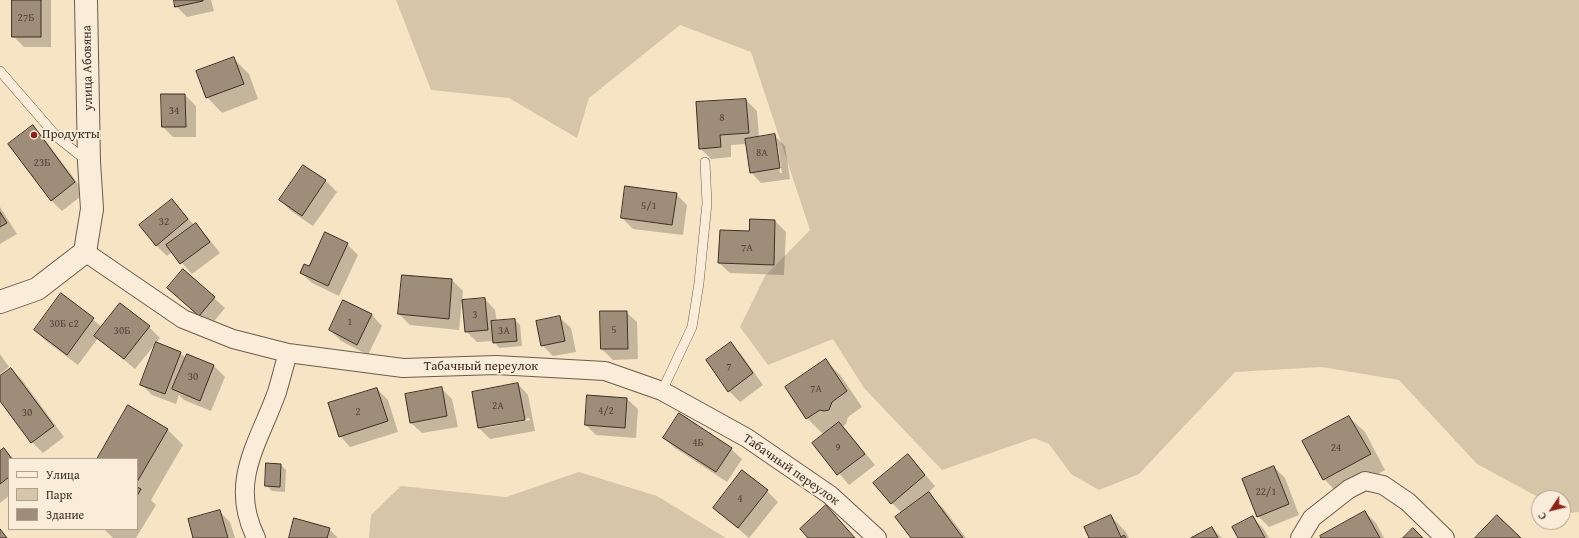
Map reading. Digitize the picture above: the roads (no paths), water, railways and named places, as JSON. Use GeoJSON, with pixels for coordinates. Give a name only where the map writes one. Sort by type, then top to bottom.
{"type":"FeatureCollection","features":[{"type":"Feature","properties":{"kind":"street","name":"улица Абовяна"},"geometry":{"type":"LineString","coordinates":[[85,252],[92,209],[89,162],[86,0]]}},
{"type":"Feature","properties":{"kind":"street"},"geometry":{"type":"LineString","coordinates":[[0,302],[37,289],[85,252]]}},
{"type":"Feature","properties":{"kind":"street","name":"Табачный переулок"},"geometry":{"type":"LineString","coordinates":[[85,252],[184,319],[234,339],[288,353],[404,368],[496,364],[605,371],[662,391],[753,442],[830,495],[877,538]]}},
{"type":"Feature","properties":{"kind":"street"},"geometry":{"type":"LineString","coordinates":[[256,538],[248,523],[244,488],[254,446],[277,392],[288,353]]}},
{"type":"Feature","properties":{"kind":"street"},"geometry":{"type":"LineString","coordinates":[[1300,538],[1312,518],[1348,489],[1365,481],[1383,485],[1408,502],[1445,538]]}},
{"type":"Feature","properties":{"kind":"lane"},"geometry":{"type":"LineString","coordinates":[[0,71],[58,138],[89,162]]}},
{"type":"Feature","properties":{"kind":"lane"},"geometry":{"type":"LineString","coordinates":[[662,391],[692,327],[699,283],[707,203],[705,162]]}},
{"type":"Feature","properties":{"kind":"place","name":"Продукты"},"geometry":{"type":"Point","coordinates":[34,135]}}]}
